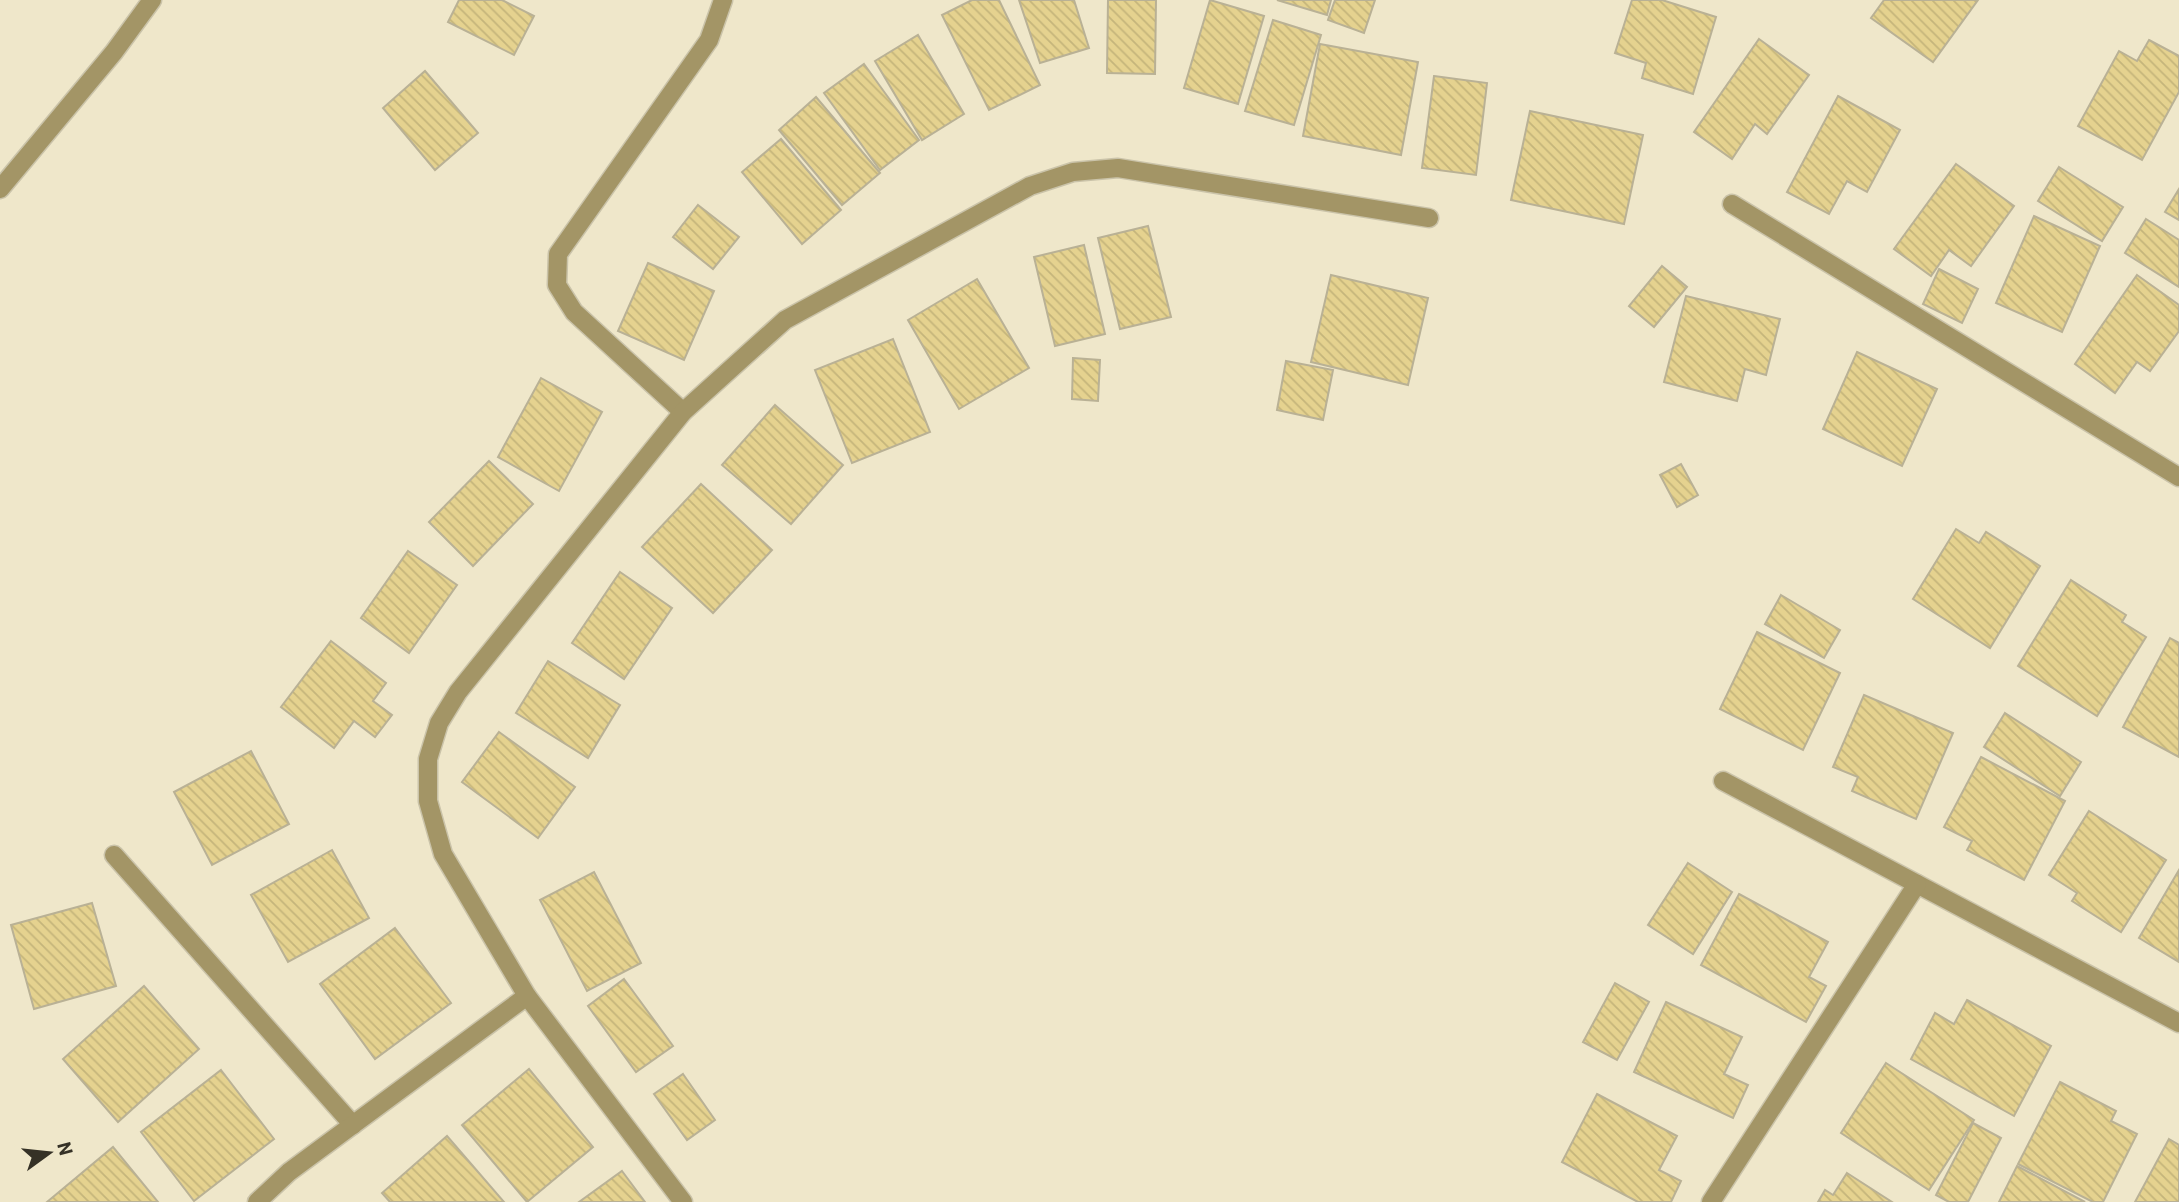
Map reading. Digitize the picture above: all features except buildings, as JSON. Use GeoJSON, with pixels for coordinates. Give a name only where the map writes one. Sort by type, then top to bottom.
{"type":"FeatureCollection","features":[{"type":"Feature","properties":{"kind":"street"},"geometry":{"type":"LineString","coordinates":[[0,189],[114,52],[152,0]]}},
{"type":"Feature","properties":{"kind":"street"},"geometry":{"type":"LineString","coordinates":[[683,412],[574,312],[557,285],[558,254],[709,40],[723,0]]}},
{"type":"Feature","properties":{"kind":"street"},"geometry":{"type":"LineString","coordinates":[[683,1202],[527,996],[443,854],[428,801],[428,759],[439,723],[458,692],[683,412],[785,320],[1030,186],[1073,172],[1118,169],[1429,218]]}},
{"type":"Feature","properties":{"kind":"street"},"geometry":{"type":"LineString","coordinates":[[1732,204],[2179,477]]}},
{"type":"Feature","properties":{"kind":"street"},"geometry":{"type":"LineString","coordinates":[[1723,781],[2179,1023]]}},
{"type":"Feature","properties":{"kind":"street"},"geometry":{"type":"LineString","coordinates":[[114,855],[353,1125]]}},
{"type":"Feature","properties":{"kind":"street"},"geometry":{"type":"LineString","coordinates":[[1711,1202],[1917,884]]}},
{"type":"Feature","properties":{"kind":"street"},"geometry":{"type":"LineString","coordinates":[[257,1202],[289,1172],[527,996]]}}]}
